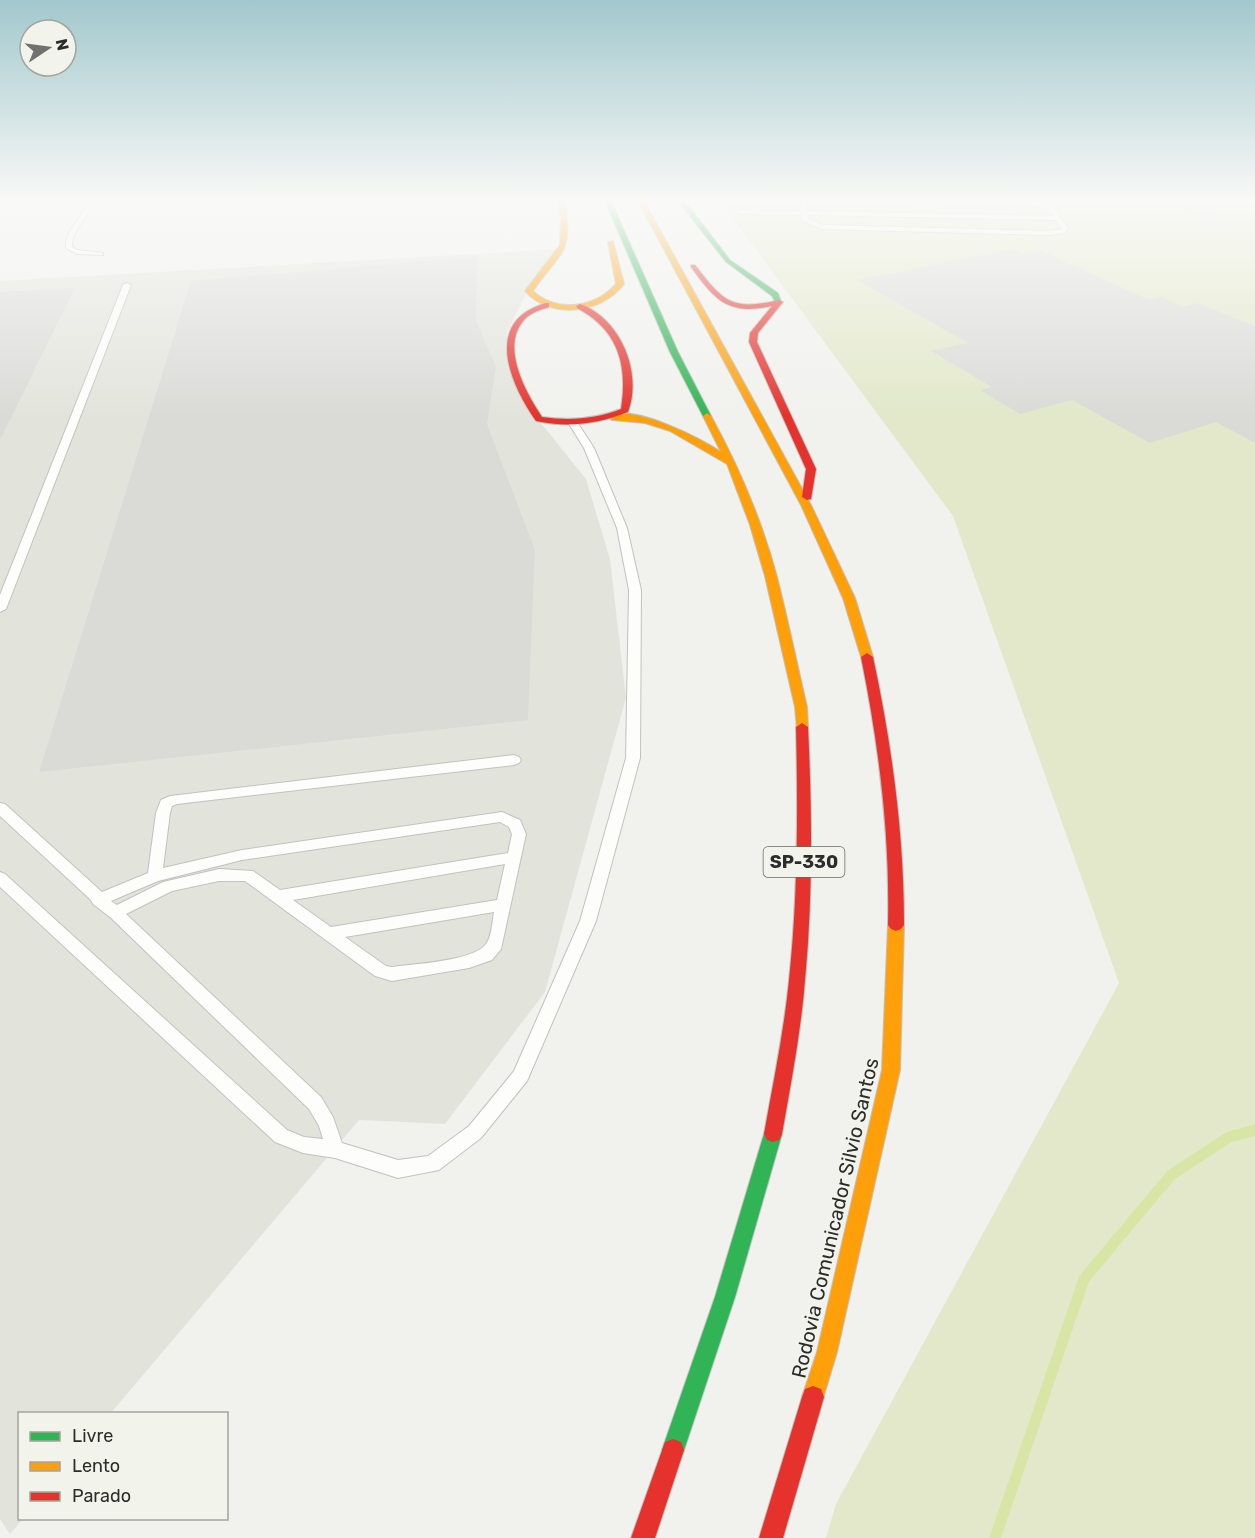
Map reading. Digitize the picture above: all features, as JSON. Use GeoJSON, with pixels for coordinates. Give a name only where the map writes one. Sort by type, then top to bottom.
{"type":"FeatureCollection","features":[{"type":"Feature","properties":{"kind":"highway"},"geometry":{"type":"LineString","coordinates":[[541,273],[529,291],[537,302],[546,305],[580,306],[604,300],[618,291],[620,284],[616,273]]}},
{"type":"Feature","properties":{"kind":"highway","name":"SP-330"},"geometry":{"type":"LineString","coordinates":[[638,273],[674,352],[731,462],[755,525],[771,576],[801,707],[805,793],[804,884],[793,1015],[773,1136],[725,1298],[643,1538]]}},
{"type":"Feature","properties":{"kind":"highway","name":"Rodovia Comunicador Silvio Santos"},"geometry":{"type":"LineString","coordinates":[[680,273],[806,505],[849,598],[866,651],[882,726],[898,875],[891,1070],[828,1352],[771,1538]]}},
{"type":"Feature","properties":{"kind":"highway"},"geometry":{"type":"LineString","coordinates":[[699,273],[725,304],[751,309],[779,302]]}},
{"type":"Feature","properties":{"kind":"highway"},"geometry":{"type":"LineString","coordinates":[[745,273],[775,294],[779,302]]}},
{"type":"Feature","properties":{"kind":"highway"},"geometry":{"type":"LineString","coordinates":[[779,302],[754,333],[753,342],[811,470],[806,505]]}},
{"type":"Feature","properties":{"kind":"highway"},"geometry":{"type":"LineString","coordinates":[[546,305],[528,313],[518,321],[513,334],[511,353],[517,381],[527,405],[538,419],[574,424],[612,417],[647,419],[676,427],[731,462]]}},
{"type":"Feature","properties":{"kind":"highway"},"geometry":{"type":"LineString","coordinates":[[580,306],[602,318],[608,325],[627,365],[630,398],[626,410],[612,417]]}},
{"type":"Feature","properties":{"kind":"lane"},"geometry":{"type":"LineString","coordinates":[[0,609],[127,285]]}},
{"type":"Feature","properties":{"kind":"lane"},"geometry":{"type":"LineString","coordinates":[[0,878],[281,1136],[303,1145],[335,1149],[398,1169],[432,1164],[476,1132],[521,1076],[588,921],[633,758],[635,590],[622,528],[589,448],[574,424]]}},
{"type":"Feature","properties":{"kind":"lane"},"geometry":{"type":"LineString","coordinates":[[155,876],[163,813],[166,803],[175,799],[514,760]]}},
{"type":"Feature","properties":{"kind":"lane"},"geometry":{"type":"LineString","coordinates":[[0,808],[98,900],[115,913],[315,1103],[327,1123],[335,1149]]}},
{"type":"Feature","properties":{"kind":"lane"},"geometry":{"type":"LineString","coordinates":[[98,900],[155,876],[242,855],[502,817],[515,824],[519,834],[495,945],[486,955],[469,962],[392,974],[381,971],[248,875],[219,875],[168,886],[115,913]]}},
{"type":"Feature","properties":{"kind":"lane"},"geometry":{"type":"LineString","coordinates":[[280,896],[514,857]]}},
{"type":"Feature","properties":{"kind":"lane"},"geometry":{"type":"LineString","coordinates":[[328,933],[504,905]]}},
{"type":"Feature","properties":{"kind":"shaded area"},"geometry":{"type":"Polygon","coordinates":[[[144,273],[539,273],[533,279],[506,334],[537,418],[586,479],[610,559],[626,698],[545,992],[445,1124],[359,1120],[112,1412],[18,1412],[18,1520],[22,1520],[10,1534],[0,1519],[0,281],[144,273]]]}},
{"type":"Feature","properties":{"kind":"green space"},"geometry":{"type":"Polygon","coordinates":[[[773,273],[1255,273],[1255,1538],[826,1538],[836,1504],[1119,983],[953,516],[773,273]]]}},
{"type":"Feature","properties":{"kind":"building"},"geometry":{"type":"Polygon","coordinates":[[[289,273],[477,273],[476,321],[496,367],[487,424],[535,550],[528,720],[39,772],[191,281],[289,273]]]}},
{"type":"Feature","properties":{"kind":"building"},"geometry":{"type":"Polygon","coordinates":[[[893,273],[1090,273],[1149,300],[1161,297],[1183,307],[1197,303],[1255,326],[1255,443],[1216,422],[1150,443],[1072,400],[1020,414],[980,390],[992,387],[931,351],[968,343],[857,280],[893,273]]]}},
{"type":"Feature","properties":{"kind":"building"},"geometry":{"type":"Polygon","coordinates":[[[75,288],[0,440],[0,292],[75,288]]]}},
{"type":"Feature","properties":{"kind":"waterway"},"geometry":{"type":"LineString","coordinates":[[995,1538],[1084,1279],[1171,1175],[1229,1137],[1255,1130]]}},
{"type":"Feature","properties":{"kind":"traffic: fast"},"geometry":{"type":"LineString","coordinates":[[639,273],[674,352],[707,416]]}},
{"type":"Feature","properties":{"kind":"traffic: fast"},"geometry":{"type":"LineString","coordinates":[[744,273],[775,295],[779,302]]}},
{"type":"Feature","properties":{"kind":"traffic: fast"},"geometry":{"type":"LineString","coordinates":[[673,1450],[725,1297],[773,1134]]}},
{"type":"Feature","properties":{"kind":"traffic: slow"},"geometry":{"type":"LineString","coordinates":[[543,273],[529,291],[549,305],[562,307],[589,305],[602,300],[620,284],[618,273]]}},
{"type":"Feature","properties":{"kind":"traffic: slow"},"geometry":{"type":"LineString","coordinates":[[680,273],[806,505],[849,598],[867,657]]}},
{"type":"Feature","properties":{"kind":"traffic: slow"},"geometry":{"type":"LineString","coordinates":[[707,416],[731,462],[771,576],[801,707],[802,727]]}},
{"type":"Feature","properties":{"kind":"traffic: slow"},"geometry":{"type":"LineString","coordinates":[[612,417],[660,424],[687,435],[728,461]]}},
{"type":"Feature","properties":{"kind":"traffic: slow"},"geometry":{"type":"LineString","coordinates":[[813,1397],[827,1352],[891,1070],[896,925]]}},
{"type":"Feature","properties":{"kind":"traffic: jam"},"geometry":{"type":"LineString","coordinates":[[698,273],[712,290],[728,304],[749,308],[779,302]]}},
{"type":"Feature","properties":{"kind":"traffic: jam"},"geometry":{"type":"LineString","coordinates":[[779,302],[754,333],[753,342],[811,469],[807,497]]}},
{"type":"Feature","properties":{"kind":"traffic: jam"},"geometry":{"type":"LineString","coordinates":[[546,305],[521,318],[514,329],[511,355],[519,384],[539,419],[561,422],[583,422],[604,418],[625,410],[628,379],[621,349],[606,324],[580,306]]}},
{"type":"Feature","properties":{"kind":"traffic: jam"},"geometry":{"type":"LineString","coordinates":[[867,657],[890,790],[895,857],[896,925]]}},
{"type":"Feature","properties":{"kind":"traffic: jam"},"geometry":{"type":"LineString","coordinates":[[773,1134],[793,1016],[803,908],[802,727]]}},
{"type":"Feature","properties":{"kind":"traffic: jam"},"geometry":{"type":"LineString","coordinates":[[771,1538],[813,1397]]}},
{"type":"Feature","properties":{"kind":"traffic: jam"},"geometry":{"type":"LineString","coordinates":[[643,1538],[673,1450]]}}]}
